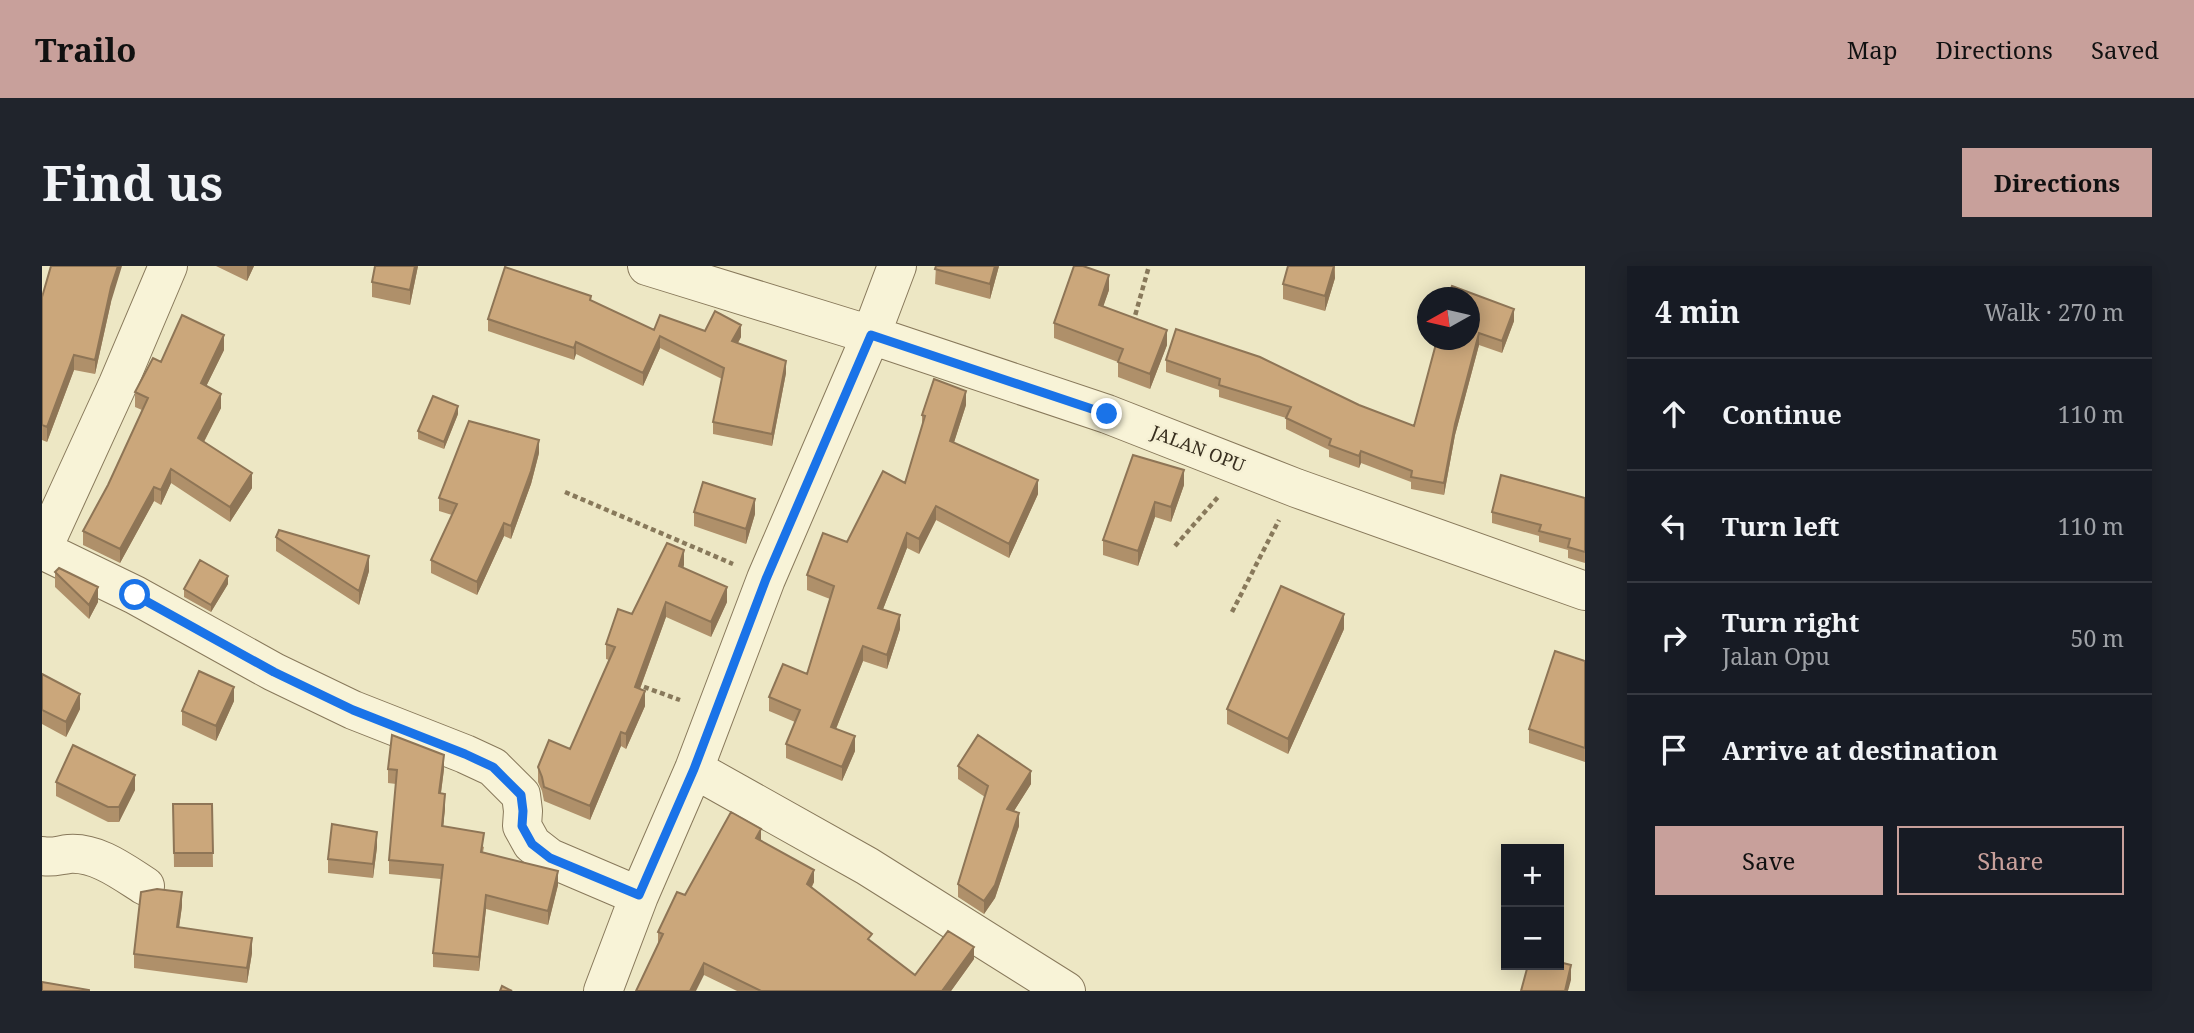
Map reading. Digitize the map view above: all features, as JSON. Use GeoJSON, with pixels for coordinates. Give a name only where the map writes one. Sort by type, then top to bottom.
{"type":"FeatureCollection","features":[{"type":"Feature","properties":{"kind":"street"},"geometry":{"type":"LineString","coordinates":[[168,266],[118,384],[42,550],[135,595],[274,672],[353,710],[493,767],[521,795],[522,826],[532,844],[550,858],[639,895]]}},
{"type":"Feature","properties":{"kind":"street","name":"JALAN OPU"},"geometry":{"type":"LineString","coordinates":[[646,266],[871,335],[1107,414],[1296,488],[1585,591]]}},
{"type":"Feature","properties":{"kind":"street"},"geometry":{"type":"LineString","coordinates":[[603,991],[639,895],[694,769],[766,579],[871,335],[897,266]]}},
{"type":"Feature","properties":{"kind":"street"},"geometry":{"type":"LineString","coordinates":[[694,769],[866,866],[1066,991]]}},
{"type":"Feature","properties":{"kind":"street"},"geometry":{"type":"LineString","coordinates":[[42,856],[88,856],[115,867],[145,886]]}},
{"type":"Feature","properties":{"kind":"path"},"geometry":{"type":"LineString","coordinates":[[1131,328],[1149,266]]}},
{"type":"Feature","properties":{"kind":"path"},"geometry":{"type":"LineString","coordinates":[[1175,546],[1245,467]]}},
{"type":"Feature","properties":{"kind":"path"},"geometry":{"type":"LineString","coordinates":[[1232,612],[1296,488]]}},
{"type":"Feature","properties":{"kind":"path"},"geometry":{"type":"LineString","coordinates":[[565,492],[766,579]]}},
{"type":"Feature","properties":{"kind":"path"},"geometry":{"type":"LineString","coordinates":[[635,683],[714,713]]}},
{"type":"Feature","properties":{"kind":"building"},"geometry":{"type":"Polygon","coordinates":[[[51,266],[118,266],[95,360],[74,355],[47,427],[42,425],[42,297],[51,266]]]}},
{"type":"Feature","properties":{"kind":"building"},"geometry":{"type":"Polygon","coordinates":[[[375,266],[415,266],[410,290],[372,282],[375,266]]]}},
{"type":"Feature","properties":{"kind":"building"},"geometry":{"type":"Polygon","coordinates":[[[936,266],[995,266],[990,284],[935,269],[936,266]]]}},
{"type":"Feature","properties":{"kind":"building"},"geometry":{"type":"Polygon","coordinates":[[[1074,266],[1083,266],[1109,275],[1099,305],[1167,330],[1150,374],[1118,362],[1123,349],[1054,323],[1074,266]]]}},
{"type":"Feature","properties":{"kind":"building"},"geometry":{"type":"Polygon","coordinates":[[[1288,266],[1334,266],[1325,296],[1283,284],[1288,266]]]}},
{"type":"Feature","properties":{"kind":"building"},"geometry":{"type":"Polygon","coordinates":[[[505,267],[591,296],[590,300],[654,330],[660,315],[705,331],[715,311],[741,325],[732,341],[786,361],[772,434],[713,422],[724,368],[660,336],[643,373],[576,342],[574,348],[488,319],[505,267]]]}},
{"type":"Feature","properties":{"kind":"building"},"geometry":{"type":"Polygon","coordinates":[[[1480,296],[1514,309],[1502,341],[1480,333],[1480,296]]]}},
{"type":"Feature","properties":{"kind":"building"},"geometry":{"type":"Polygon","coordinates":[[[182,315],[224,335],[201,383],[221,394],[198,438],[252,473],[230,507],[171,469],[161,490],[154,487],[120,549],[83,531],[108,485],[148,398],[135,392],[153,358],[161,362],[182,315]]]}},
{"type":"Feature","properties":{"kind":"building"},"geometry":{"type":"Polygon","coordinates":[[[1176,329],[1260,357],[1359,405],[1414,426],[1434,350],[1475,350],[1455,424],[1444,483],[1411,477],[1412,471],[1361,451],[1359,456],[1329,445],[1331,439],[1286,418],[1291,407],[1219,385],[1220,379],[1166,360],[1176,329]]]}},
{"type":"Feature","properties":{"kind":"building"},"geometry":{"type":"Polygon","coordinates":[[[934,379],[966,391],[950,441],[1038,480],[1009,544],[936,506],[919,539],[907,533],[878,608],[900,615],[887,655],[863,646],[831,727],[855,736],[842,767],[786,744],[800,710],[769,697],[783,664],[807,674],[834,586],[807,575],[823,533],[847,542],[883,471],[905,483],[934,379]]]}},
{"type":"Feature","properties":{"kind":"building"},"geometry":{"type":"Polygon","coordinates":[[[433,396],[458,406],[444,442],[418,431],[433,396]]]}},
{"type":"Feature","properties":{"kind":"building"},"geometry":{"type":"Polygon","coordinates":[[[469,421],[539,440],[511,526],[504,523],[477,582],[431,560],[457,504],[439,498],[469,421]]]}},
{"type":"Feature","properties":{"kind":"building"},"geometry":{"type":"Polygon","coordinates":[[[1133,455],[1184,470],[1171,507],[1155,502],[1138,551],[1103,540],[1133,455]]]}},
{"type":"Feature","properties":{"kind":"building"},"geometry":{"type":"Polygon","coordinates":[[[1501,475],[1585,498],[1585,552],[1568,547],[1570,539],[1539,531],[1541,525],[1492,512],[1501,475]]]}},
{"type":"Feature","properties":{"kind":"building"},"geometry":{"type":"Polygon","coordinates":[[[703,482],[755,499],[746,529],[694,512],[703,482]]]}},
{"type":"Feature","properties":{"kind":"building"},"geometry":{"type":"Polygon","coordinates":[[[279,530],[369,556],[359,591],[276,537],[279,530]]]}},
{"type":"Feature","properties":{"kind":"building"},"geometry":{"type":"Polygon","coordinates":[[[667,543],[684,550],[679,566],[727,587],[711,622],[666,602],[635,687],[645,691],[626,734],[621,732],[590,806],[544,787],[538,767],[549,740],[570,749],[615,647],[606,644],[618,609],[632,614],[667,543]]]}},
{"type":"Feature","properties":{"kind":"building"},"geometry":{"type":"Polygon","coordinates":[[[200,560],[228,576],[211,605],[184,589],[200,560]]]}},
{"type":"Feature","properties":{"kind":"building"},"geometry":{"type":"Polygon","coordinates":[[[59,568],[98,587],[89,605],[55,572],[59,568]]]}},
{"type":"Feature","properties":{"kind":"building"},"geometry":{"type":"Polygon","coordinates":[[[1281,586],[1344,614],[1288,739],[1227,709],[1281,586]]]}},
{"type":"Feature","properties":{"kind":"building"},"geometry":{"type":"Polygon","coordinates":[[[1555,651],[1585,661],[1585,748],[1529,729],[1555,651]]]}},
{"type":"Feature","properties":{"kind":"building"},"geometry":{"type":"Polygon","coordinates":[[[199,671],[234,687],[216,726],[182,711],[199,671]]]}},
{"type":"Feature","properties":{"kind":"building"},"geometry":{"type":"Polygon","coordinates":[[[42,674],[80,694],[66,722],[42,710],[42,674]]]}},
{"type":"Feature","properties":{"kind":"building"},"geometry":{"type":"Polygon","coordinates":[[[392,735],[444,755],[439,793],[445,794],[442,826],[484,833],[481,852],[558,871],[548,911],[486,895],[479,957],[433,953],[443,865],[389,860],[397,770],[388,769],[392,735]]]}},
{"type":"Feature","properties":{"kind":"building"},"geometry":{"type":"Polygon","coordinates":[[[978,735],[1031,771],[1007,809],[1019,813],[995,885],[984,901],[958,884],[988,786],[958,766],[978,735]]]}},
{"type":"Feature","properties":{"kind":"building"},"geometry":{"type":"Polygon","coordinates":[[[73,745],[135,775],[119,807],[108,807],[56,782],[73,745]]]}},
{"type":"Feature","properties":{"kind":"building"},"geometry":{"type":"Polygon","coordinates":[[[173,804],[212,804],[213,853],[174,853],[173,804]]]}},
{"type":"Feature","properties":{"kind":"building"},"geometry":{"type":"Polygon","coordinates":[[[731,812],[761,829],[756,838],[814,870],[807,884],[872,934],[868,939],[915,975],[948,931],[974,947],[942,991],[761,991],[704,963],[690,991],[636,991],[663,934],[658,932],[677,892],[685,895],[731,812]]]}},
{"type":"Feature","properties":{"kind":"building"},"geometry":{"type":"Polygon","coordinates":[[[332,824],[377,832],[373,864],[328,859],[332,824]]]}},
{"type":"Feature","properties":{"kind":"building"},"geometry":{"type":"Polygon","coordinates":[[[157,889],[182,892],[177,927],[252,938],[247,968],[134,954],[141,892],[157,889]]]}},
{"type":"Feature","properties":{"kind":"building"},"geometry":{"type":"Polygon","coordinates":[[[1564,963],[1571,965],[1565,991],[1521,991],[1527,970],[1564,970],[1564,963]]]}},
{"type":"Feature","properties":{"kind":"building"},"geometry":{"type":"Polygon","coordinates":[[[42,982],[89,990],[89,991],[42,991],[42,982]]]}},
{"type":"Feature","properties":{"kind":"route"},"geometry":{"type":"LineString","coordinates":[[135,595],[274,672],[353,710],[493,767],[521,795],[522,826],[532,844],[550,858],[639,895],[694,769],[766,579],[871,335],[1107,414]]}}]}
